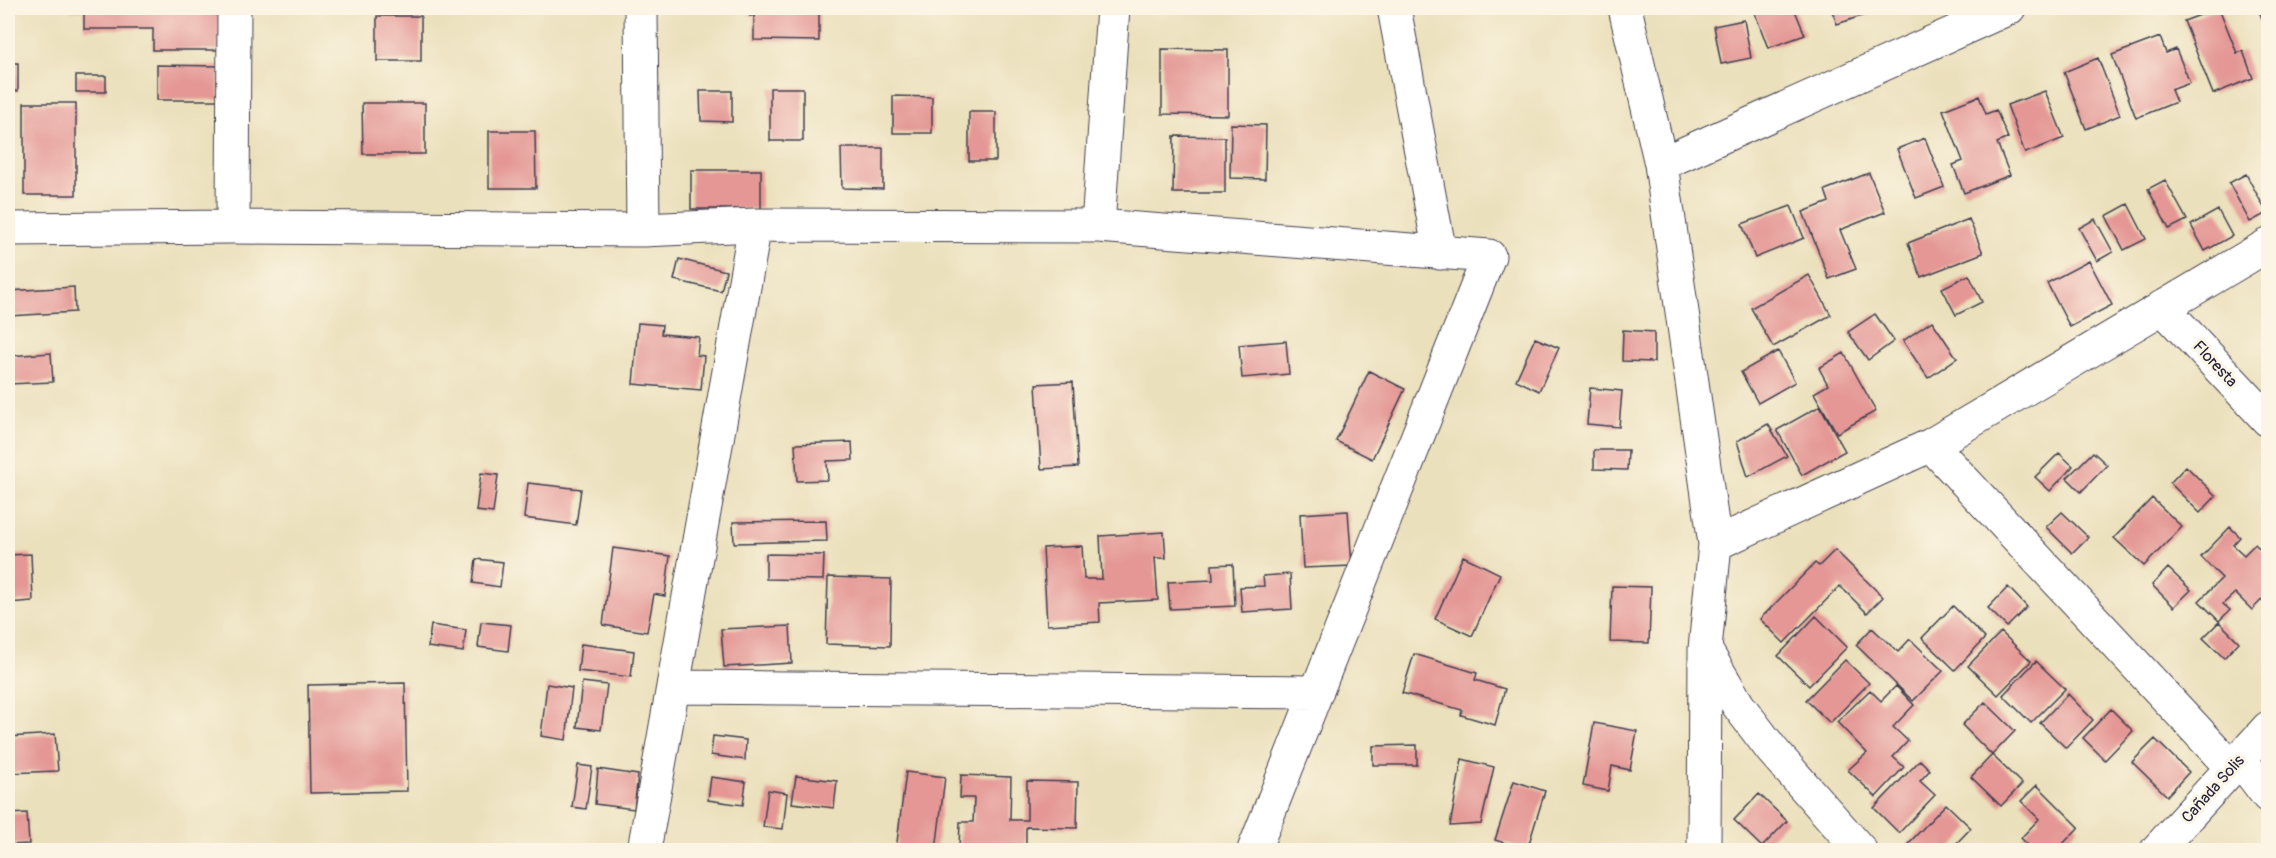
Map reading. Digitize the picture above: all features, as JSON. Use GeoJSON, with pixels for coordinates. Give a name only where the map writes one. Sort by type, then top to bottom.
{"type":"FeatureCollection","features":[{"type":"Feature","properties":{"kind":"street"},"geometry":{"type":"LineString","coordinates":[[233,227],[234,8]]}},
{"type":"Feature","properties":{"kind":"street"},"geometry":{"type":"LineString","coordinates":[[641,8],[643,230]]}},
{"type":"Feature","properties":{"kind":"street"},"geometry":{"type":"LineString","coordinates":[[1098,226],[1113,8]]}},
{"type":"Feature","properties":{"kind":"street"},"geometry":{"type":"LineString","coordinates":[[1394,8],[1440,253]]}},
{"type":"Feature","properties":{"kind":"street"},"geometry":{"type":"LineString","coordinates":[[1625,8],[1661,164],[1715,544],[1705,649],[1704,850]]}},
{"type":"Feature","properties":{"kind":"street"},"geometry":{"type":"LineString","coordinates":[[1661,164],[2008,8]]}},
{"type":"Feature","properties":{"kind":"street"},"geometry":{"type":"LineString","coordinates":[[8,229],[233,227],[643,230],[755,225],[1098,226],[1488,256],[1254,850]]}},
{"type":"Feature","properties":{"kind":"street"},"geometry":{"type":"LineString","coordinates":[[644,850],[755,225]]}},
{"type":"Feature","properties":{"kind":"street"},"geometry":{"type":"LineString","coordinates":[[1715,544],[1931,445],[2268,244]]}},
{"type":"Feature","properties":{"kind":"street","name":"Floresta"},"geometry":{"type":"LineString","coordinates":[[2162,308],[2268,420]]}},
{"type":"Feature","properties":{"kind":"street"},"geometry":{"type":"LineString","coordinates":[[1931,445],[2268,796]]}},
{"type":"Feature","properties":{"kind":"street"},"geometry":{"type":"LineString","coordinates":[[1705,649],[1738,705],[1772,750],[1860,850]]}},
{"type":"Feature","properties":{"kind":"street"},"geometry":{"type":"LineString","coordinates":[[674,687],[1316,692]]}},
{"type":"Feature","properties":{"kind":"street","name":"Cañada Solis"},"geometry":{"type":"LineString","coordinates":[[2157,850],[2268,728]]}},
{"type":"Feature","properties":{"kind":"building"},"geometry":{"type":"Polygon","coordinates":[[[71,8],[219,8],[219,50],[153,50],[153,29],[84,29],[84,11],[71,11],[71,8]]]}},
{"type":"Feature","properties":{"kind":"building"},"geometry":{"type":"Polygon","coordinates":[[[750,8],[819,8],[819,41],[754,40],[754,15],[750,16],[750,8]]]}},
{"type":"Feature","properties":{"kind":"building"},"geometry":{"type":"Polygon","coordinates":[[[1753,8],[1794,8],[1805,35],[1768,48],[1753,8]]]}},
{"type":"Feature","properties":{"kind":"building"},"geometry":{"type":"Polygon","coordinates":[[[1831,8],[1886,8],[1837,24],[1831,8]]]}},
{"type":"Feature","properties":{"kind":"building"},"geometry":{"type":"Polygon","coordinates":[[[2219,8],[2237,53],[2243,51],[2253,78],[2213,94],[2184,21],[2219,8]]]}},
{"type":"Feature","properties":{"kind":"building"},"geometry":{"type":"Polygon","coordinates":[[[2258,8],[2268,8],[2268,35],[2258,8]]]}},
{"type":"Feature","properties":{"kind":"building"},"geometry":{"type":"Polygon","coordinates":[[[377,16],[421,16],[421,61],[377,61],[377,16]]]}},
{"type":"Feature","properties":{"kind":"building"},"geometry":{"type":"Polygon","coordinates":[[[1744,20],[1751,58],[1721,64],[1714,26],[1744,20]]]}},
{"type":"Feature","properties":{"kind":"building"},"geometry":{"type":"Polygon","coordinates":[[[2160,37],[2166,53],[2176,49],[2190,83],[2171,90],[2176,102],[2136,118],[2112,55],[2160,37]]]}},
{"type":"Feature","properties":{"kind":"building"},"geometry":{"type":"Polygon","coordinates":[[[1162,49],[1228,50],[1228,115],[1162,114],[1162,49]]]}},
{"type":"Feature","properties":{"kind":"building"},"geometry":{"type":"Polygon","coordinates":[[[2098,58],[2120,115],[2086,129],[2064,72],[2098,58]]]}},
{"type":"Feature","properties":{"kind":"building"},"geometry":{"type":"Polygon","coordinates":[[[8,63],[18,63],[18,91],[8,91],[8,63]]]}},
{"type":"Feature","properties":{"kind":"building"},"geometry":{"type":"Polygon","coordinates":[[[157,65],[219,66],[219,100],[157,100],[157,65]]]}},
{"type":"Feature","properties":{"kind":"building"},"geometry":{"type":"Polygon","coordinates":[[[76,76],[106,76],[106,92],[76,92],[76,76]]]}},
{"type":"Feature","properties":{"kind":"building"},"geometry":{"type":"Polygon","coordinates":[[[770,88],[803,88],[803,141],[770,141],[770,88]]]}},
{"type":"Feature","properties":{"kind":"building"},"geometry":{"type":"Polygon","coordinates":[[[700,91],[732,91],[732,122],[701,121],[700,91]]]}},
{"type":"Feature","properties":{"kind":"building"},"geometry":{"type":"Polygon","coordinates":[[[2045,91],[2064,138],[2025,153],[2007,105],[2045,91]]]}},
{"type":"Feature","properties":{"kind":"building"},"geometry":{"type":"Polygon","coordinates":[[[893,96],[932,97],[932,133],[893,133],[893,96]]]}},
{"type":"Feature","properties":{"kind":"building"},"geometry":{"type":"Polygon","coordinates":[[[1979,96],[1986,114],[1996,110],[2008,138],[1997,143],[2010,175],[1964,193],[1953,165],[1963,161],[1943,110],[1979,96]]]}},
{"type":"Feature","properties":{"kind":"building"},"geometry":{"type":"Polygon","coordinates":[[[24,103],[76,103],[76,195],[24,195],[24,103]]]}},
{"type":"Feature","properties":{"kind":"building"},"geometry":{"type":"Polygon","coordinates":[[[362,103],[425,103],[425,154],[363,154],[362,103]]]}},
{"type":"Feature","properties":{"kind":"building"},"geometry":{"type":"Polygon","coordinates":[[[969,112],[996,112],[996,161],[969,161],[969,112]]]}},
{"type":"Feature","properties":{"kind":"building"},"geometry":{"type":"Polygon","coordinates":[[[1231,124],[1266,125],[1265,179],[1230,178],[1231,124]]]}},
{"type":"Feature","properties":{"kind":"building"},"geometry":{"type":"Polygon","coordinates":[[[489,131],[535,131],[536,188],[489,188],[489,131]]]}},
{"type":"Feature","properties":{"kind":"building"},"geometry":{"type":"Polygon","coordinates":[[[1174,136],[1225,137],[1225,193],[1173,193],[1174,136]]]}},
{"type":"Feature","properties":{"kind":"building"},"geometry":{"type":"Polygon","coordinates":[[[1925,138],[1944,187],[1916,198],[1897,149],[1925,138]]]}},
{"type":"Feature","properties":{"kind":"building"},"geometry":{"type":"Polygon","coordinates":[[[841,148],[883,148],[883,189],[842,188],[841,148]]]}},
{"type":"Feature","properties":{"kind":"building"},"geometry":{"type":"Polygon","coordinates":[[[691,170],[761,170],[761,209],[691,209],[691,170]]]}},
{"type":"Feature","properties":{"kind":"building"},"geometry":{"type":"Polygon","coordinates":[[[1869,173],[1885,212],[1840,230],[1856,269],[1829,279],[1803,212],[1829,202],[1825,190],[1869,173]]]}},
{"type":"Feature","properties":{"kind":"building"},"geometry":{"type":"Polygon","coordinates":[[[2246,174],[2267,213],[2250,222],[2229,183],[2246,174]]]}},
{"type":"Feature","properties":{"kind":"building"},"geometry":{"type":"Polygon","coordinates":[[[2165,180],[2187,220],[2169,229],[2148,189],[2165,180]]]}},
{"type":"Feature","properties":{"kind":"building"},"geometry":{"type":"Polygon","coordinates":[[[2128,204],[2146,239],[2124,250],[2106,216],[2128,204]]]}},
{"type":"Feature","properties":{"kind":"building"},"geometry":{"type":"Polygon","coordinates":[[[1791,206],[1804,238],[1755,258],[1742,224],[1791,206]]]}},
{"type":"Feature","properties":{"kind":"building"},"geometry":{"type":"Polygon","coordinates":[[[2218,210],[2232,236],[2205,251],[2191,225],[2218,210]]]}},
{"type":"Feature","properties":{"kind":"building"},"geometry":{"type":"Polygon","coordinates":[[[1969,219],[1983,253],[1921,277],[1908,243],[1969,219]]]}},
{"type":"Feature","properties":{"kind":"building"},"geometry":{"type":"Polygon","coordinates":[[[2095,219],[2113,252],[2097,261],[2079,228],[2095,219]]]}},
{"type":"Feature","properties":{"kind":"building"},"geometry":{"type":"Polygon","coordinates":[[[679,259],[726,271],[721,291],[674,280],[679,259]]]}},
{"type":"Feature","properties":{"kind":"building"},"geometry":{"type":"Polygon","coordinates":[[[2089,261],[2112,305],[2070,327],[2047,283],[2089,261]]]}},
{"type":"Feature","properties":{"kind":"building"},"geometry":{"type":"Polygon","coordinates":[[[1809,275],[1831,315],[1773,347],[1751,308],[1809,275]]]}},
{"type":"Feature","properties":{"kind":"building"},"geometry":{"type":"Polygon","coordinates":[[[1969,275],[1982,302],[1956,315],[1942,288],[1969,275]]]}},
{"type":"Feature","properties":{"kind":"building"},"geometry":{"type":"Polygon","coordinates":[[[74,287],[75,312],[9,316],[8,291],[74,287]]]}},
{"type":"Feature","properties":{"kind":"building"},"geometry":{"type":"Polygon","coordinates":[[[1875,314],[1894,341],[1868,360],[1848,332],[1875,314]]]}},
{"type":"Feature","properties":{"kind":"building"},"geometry":{"type":"Polygon","coordinates":[[[1932,321],[1957,358],[1928,378],[1903,341],[1932,321]]]}},
{"type":"Feature","properties":{"kind":"building"},"geometry":{"type":"Polygon","coordinates":[[[638,323],[662,325],[661,334],[699,337],[697,355],[704,356],[701,390],[633,384],[638,323]]]}},
{"type":"Feature","properties":{"kind":"building"},"geometry":{"type":"Polygon","coordinates":[[[1623,330],[1654,332],[1654,362],[1622,361],[1623,330]]]}},
{"type":"Feature","properties":{"kind":"building"},"geometry":{"type":"Polygon","coordinates":[[[1535,338],[1559,348],[1539,391],[1516,380],[1535,338]]]}},
{"type":"Feature","properties":{"kind":"building"},"geometry":{"type":"Polygon","coordinates":[[[1286,341],[1289,374],[1242,378],[1239,345],[1286,341]]]}},
{"type":"Feature","properties":{"kind":"building"},"geometry":{"type":"Polygon","coordinates":[[[1778,351],[1795,382],[1758,403],[1741,372],[1778,351]]]}},
{"type":"Feature","properties":{"kind":"building"},"geometry":{"type":"Polygon","coordinates":[[[51,353],[53,382],[8,384],[8,356],[51,353]]]}},
{"type":"Feature","properties":{"kind":"building"},"geometry":{"type":"Polygon","coordinates":[[[1844,353],[1876,411],[1837,433],[1814,393],[1828,385],[1819,368],[1844,353]]]}},
{"type":"Feature","properties":{"kind":"building"},"geometry":{"type":"Polygon","coordinates":[[[1369,371],[1405,389],[1372,459],[1336,441],[1369,371]]]}},
{"type":"Feature","properties":{"kind":"building"},"geometry":{"type":"Polygon","coordinates":[[[1073,382],[1078,467],[1041,469],[1036,384],[1073,382]]]}},
{"type":"Feature","properties":{"kind":"building"},"geometry":{"type":"Polygon","coordinates":[[[1590,388],[1622,391],[1619,427],[1587,424],[1590,388]]]}},
{"type":"Feature","properties":{"kind":"building"},"geometry":{"type":"Polygon","coordinates":[[[1820,406],[1845,451],[1802,475],[1777,430],[1820,406]]]}},
{"type":"Feature","properties":{"kind":"building"},"geometry":{"type":"Polygon","coordinates":[[[1768,424],[1787,456],[1748,477],[1737,441],[1768,424]]]}},
{"type":"Feature","properties":{"kind":"building"},"geometry":{"type":"Polygon","coordinates":[[[852,442],[853,460],[827,461],[828,480],[797,481],[795,444],[852,442]]]}},
{"type":"Feature","properties":{"kind":"building"},"geometry":{"type":"Polygon","coordinates":[[[1594,450],[1628,450],[1627,470],[1594,469],[1594,450]]]}},
{"type":"Feature","properties":{"kind":"building"},"geometry":{"type":"Polygon","coordinates":[[[2093,452],[2107,465],[2081,492],[2067,478],[2093,452]]]}},
{"type":"Feature","properties":{"kind":"building"},"geometry":{"type":"Polygon","coordinates":[[[2059,453],[2073,466],[2050,491],[2035,477],[2059,453]]]}},
{"type":"Feature","properties":{"kind":"building"},"geometry":{"type":"Polygon","coordinates":[[[2186,466],[2216,496],[2200,513],[2170,483],[2186,466]]]}},
{"type":"Feature","properties":{"kind":"building"},"geometry":{"type":"Polygon","coordinates":[[[481,473],[498,475],[493,513],[476,511],[481,473]]]}},
{"type":"Feature","properties":{"kind":"building"},"geometry":{"type":"Polygon","coordinates":[[[528,483],[581,489],[576,525],[524,518],[528,483]]]}},
{"type":"Feature","properties":{"kind":"building"},"geometry":{"type":"Polygon","coordinates":[[[2152,498],[2182,527],[2144,566],[2114,538],[2152,498]]]}},
{"type":"Feature","properties":{"kind":"building"},"geometry":{"type":"Polygon","coordinates":[[[1348,511],[1352,566],[1303,568],[1300,514],[1348,511]]]}},
{"type":"Feature","properties":{"kind":"building"},"geometry":{"type":"Polygon","coordinates":[[[2062,512],[2088,537],[2072,553],[2046,527],[2062,512]]]}},
{"type":"Feature","properties":{"kind":"building"},"geometry":{"type":"Polygon","coordinates":[[[826,521],[827,541],[734,543],[733,522],[826,521]]]}},
{"type":"Feature","properties":{"kind":"building"},"geometry":{"type":"Polygon","coordinates":[[[2230,527],[2240,537],[2233,545],[2244,555],[2255,544],[2268,557],[2268,593],[2252,610],[2235,593],[2223,604],[2230,610],[2219,621],[2199,601],[2222,578],[2201,557],[2230,527]]]}},
{"type":"Feature","properties":{"kind":"building"},"geometry":{"type":"Polygon","coordinates":[[[1164,532],[1166,558],[1155,558],[1158,600],[1099,603],[1100,622],[1047,625],[1043,548],[1082,546],[1084,579],[1102,579],[1100,536],[1164,532]]]}},
{"type":"Feature","properties":{"kind":"building"},"geometry":{"type":"Polygon","coordinates":[[[613,548],[670,556],[665,596],[654,594],[647,632],[603,625],[613,548]]]}},
{"type":"Feature","properties":{"kind":"building"},"geometry":{"type":"Polygon","coordinates":[[[1835,550],[1883,597],[1867,613],[1840,586],[1784,643],[1760,619],[1815,563],[1819,566],[1835,550]]]}},
{"type":"Feature","properties":{"kind":"building"},"geometry":{"type":"Polygon","coordinates":[[[31,554],[33,601],[8,603],[8,555],[31,554]]]}},
{"type":"Feature","properties":{"kind":"building"},"geometry":{"type":"Polygon","coordinates":[[[766,554],[824,555],[823,580],[766,579],[766,554]]]}},
{"type":"Feature","properties":{"kind":"building"},"geometry":{"type":"Polygon","coordinates":[[[1463,556],[1500,574],[1472,636],[1435,619],[1463,556]]]}},
{"type":"Feature","properties":{"kind":"building"},"geometry":{"type":"Polygon","coordinates":[[[476,559],[503,562],[500,587],[473,583],[476,559]]]}},
{"type":"Feature","properties":{"kind":"building"},"geometry":{"type":"Polygon","coordinates":[[[1233,564],[1235,606],[1170,609],[1168,582],[1213,580],[1212,565],[1233,564]]]}},
{"type":"Feature","properties":{"kind":"building"},"geometry":{"type":"Polygon","coordinates":[[[2168,568],[2191,590],[2174,607],[2152,585],[2168,568]]]}},
{"type":"Feature","properties":{"kind":"building"},"geometry":{"type":"Polygon","coordinates":[[[1290,574],[1292,609],[1242,612],[1240,587],[1264,586],[1263,576],[1290,574]]]}},
{"type":"Feature","properties":{"kind":"building"},"geometry":{"type":"Polygon","coordinates":[[[828,577],[891,579],[890,646],[826,644],[828,577]]]}},
{"type":"Feature","properties":{"kind":"building"},"geometry":{"type":"Polygon","coordinates":[[[1612,586],[1651,587],[1649,643],[1610,642],[1612,586]]]}},
{"type":"Feature","properties":{"kind":"building"},"geometry":{"type":"Polygon","coordinates":[[[2008,587],[2027,607],[2007,627],[1988,608],[2008,587]]]}},
{"type":"Feature","properties":{"kind":"building"},"geometry":{"type":"Polygon","coordinates":[[[1953,606],[1985,638],[1955,670],[1922,638],[1953,606]]]}},
{"type":"Feature","properties":{"kind":"building"},"geometry":{"type":"Polygon","coordinates":[[[1816,616],[1847,647],[1809,686],[1778,656],[1816,616]]]}},
{"type":"Feature","properties":{"kind":"building"},"geometry":{"type":"Polygon","coordinates":[[[481,622],[511,625],[508,651],[478,647],[481,622]]]}},
{"type":"Feature","properties":{"kind":"building"},"geometry":{"type":"Polygon","coordinates":[[[2219,622],[2239,642],[2224,658],[2203,638],[2219,622]]]}},
{"type":"Feature","properties":{"kind":"building"},"geometry":{"type":"Polygon","coordinates":[[[431,625],[466,630],[463,652],[428,647],[431,625]]]}},
{"type":"Feature","properties":{"kind":"building"},"geometry":{"type":"Polygon","coordinates":[[[790,626],[792,663],[724,667],[721,629],[790,626]]]}},
{"type":"Feature","properties":{"kind":"building"},"geometry":{"type":"Polygon","coordinates":[[[1872,628],[1898,652],[1910,639],[1943,671],[1913,701],[1856,645],[1872,628]]]}},
{"type":"Feature","properties":{"kind":"building"},"geometry":{"type":"Polygon","coordinates":[[[2001,632],[2031,661],[1998,695],[1968,666],[2001,632]]]}},
{"type":"Feature","properties":{"kind":"building"},"geometry":{"type":"Polygon","coordinates":[[[581,644],[634,651],[631,677],[578,671],[581,644]]]}},
{"type":"Feature","properties":{"kind":"building"},"geometry":{"type":"Polygon","coordinates":[[[1414,654],[1477,673],[1475,680],[1505,689],[1495,725],[1461,715],[1462,710],[1402,693],[1414,654]]]}},
{"type":"Feature","properties":{"kind":"building"},"geometry":{"type":"Polygon","coordinates":[[[1845,660],[1869,683],[1830,723],[1806,700],[1845,660]]]}},
{"type":"Feature","properties":{"kind":"building"},"geometry":{"type":"Polygon","coordinates":[[[2036,661],[2065,689],[2031,723],[2003,695],[2036,661]]]}},
{"type":"Feature","properties":{"kind":"building"},"geometry":{"type":"Polygon","coordinates":[[[582,682],[607,685],[601,730],[577,727],[582,682]]]}},
{"type":"Feature","properties":{"kind":"building"},"geometry":{"type":"Polygon","coordinates":[[[405,683],[407,791],[310,793],[308,685],[405,683]]]}},
{"type":"Feature","properties":{"kind":"building"},"geometry":{"type":"Polygon","coordinates":[[[547,684],[572,688],[566,740],[541,736],[547,684]]]}},
{"type":"Feature","properties":{"kind":"building"},"geometry":{"type":"Polygon","coordinates":[[[1896,686],[1914,705],[1893,727],[1908,741],[1893,757],[1904,767],[1876,797],[1848,770],[1867,753],[1837,722],[1870,690],[1881,701],[1896,686]]]}},
{"type":"Feature","properties":{"kind":"building"},"geometry":{"type":"Polygon","coordinates":[[[2068,694],[2093,720],[2066,748],[2040,723],[2068,694]]]}},
{"type":"Feature","properties":{"kind":"building"},"geometry":{"type":"Polygon","coordinates":[[[1985,702],[2015,731],[1992,755],[1962,725],[1985,702]]]}},
{"type":"Feature","properties":{"kind":"building"},"geometry":{"type":"Polygon","coordinates":[[[2111,709],[2133,731],[2105,760],[2083,738],[2111,709]]]}},
{"type":"Feature","properties":{"kind":"building"},"geometry":{"type":"Polygon","coordinates":[[[1594,723],[1637,731],[1630,770],[1612,766],[1608,791],[1583,786],[1594,723]]]}},
{"type":"Feature","properties":{"kind":"building"},"geometry":{"type":"Polygon","coordinates":[[[55,734],[58,771],[8,773],[8,737],[55,734]]]}},
{"type":"Feature","properties":{"kind":"building"},"geometry":{"type":"Polygon","coordinates":[[[713,736],[746,740],[745,760],[711,755],[713,736]]]}},
{"type":"Feature","properties":{"kind":"building"},"geometry":{"type":"Polygon","coordinates":[[[2155,739],[2189,772],[2167,796],[2132,762],[2155,739]]]}},
{"type":"Feature","properties":{"kind":"building"},"geometry":{"type":"Polygon","coordinates":[[[1417,745],[1417,765],[1373,765],[1373,746],[1417,745]]]}},
{"type":"Feature","properties":{"kind":"building"},"geometry":{"type":"Polygon","coordinates":[[[1992,755],[2022,784],[2001,806],[1971,777],[1992,755]]]}},
{"type":"Feature","properties":{"kind":"building"},"geometry":{"type":"Polygon","coordinates":[[[1462,759],[1494,767],[1481,824],[1450,826],[1462,759]]]}},
{"type":"Feature","properties":{"kind":"building"},"geometry":{"type":"Polygon","coordinates":[[[1920,760],[1930,770],[1920,781],[1935,795],[1899,833],[1874,808],[1920,760]]]}},
{"type":"Feature","properties":{"kind":"building"},"geometry":{"type":"Polygon","coordinates":[[[578,765],[592,767],[586,809],[572,807],[578,765]]]}},
{"type":"Feature","properties":{"kind":"building"},"geometry":{"type":"Polygon","coordinates":[[[598,769],[638,775],[634,809],[595,804],[598,769]]]}},
{"type":"Feature","properties":{"kind":"building"},"geometry":{"type":"Polygon","coordinates":[[[906,772],[945,777],[936,850],[896,850],[906,772]]]}},
{"type":"Feature","properties":{"kind":"building"},"geometry":{"type":"Polygon","coordinates":[[[961,775],[1011,777],[1010,820],[1027,820],[1027,781],[1078,782],[1077,828],[1026,827],[1026,849],[959,848],[960,822],[973,822],[974,798],[960,798],[961,775]]]}},
{"type":"Feature","properties":{"kind":"building"},"geometry":{"type":"Polygon","coordinates":[[[796,776],[837,781],[834,808],[792,803],[796,776]]]}},
{"type":"Feature","properties":{"kind":"building"},"geometry":{"type":"Polygon","coordinates":[[[711,777],[746,782],[743,805],[708,800],[711,777]]]}},
{"type":"Feature","properties":{"kind":"building"},"geometry":{"type":"Polygon","coordinates":[[[1514,781],[1545,791],[1527,850],[1495,840],[1514,781]]]}},
{"type":"Feature","properties":{"kind":"building"},"geometry":{"type":"Polygon","coordinates":[[[2037,785],[2079,827],[2057,850],[2033,850],[2021,838],[2039,819],[2021,801],[2037,785]]]}},
{"type":"Feature","properties":{"kind":"building"},"geometry":{"type":"Polygon","coordinates":[[[768,790],[787,793],[783,829],[763,827],[768,790]]]}},
{"type":"Feature","properties":{"kind":"building"},"geometry":{"type":"Polygon","coordinates":[[[1759,794],[1787,821],[1762,847],[1734,820],[1759,794]]]}},
{"type":"Feature","properties":{"kind":"building"},"geometry":{"type":"Polygon","coordinates":[[[1946,804],[1971,828],[1950,850],[1914,850],[1908,844],[1946,804]]]}},
{"type":"Feature","properties":{"kind":"building"},"geometry":{"type":"Polygon","coordinates":[[[27,813],[29,844],[8,845],[8,814],[27,813]]]}}]}
